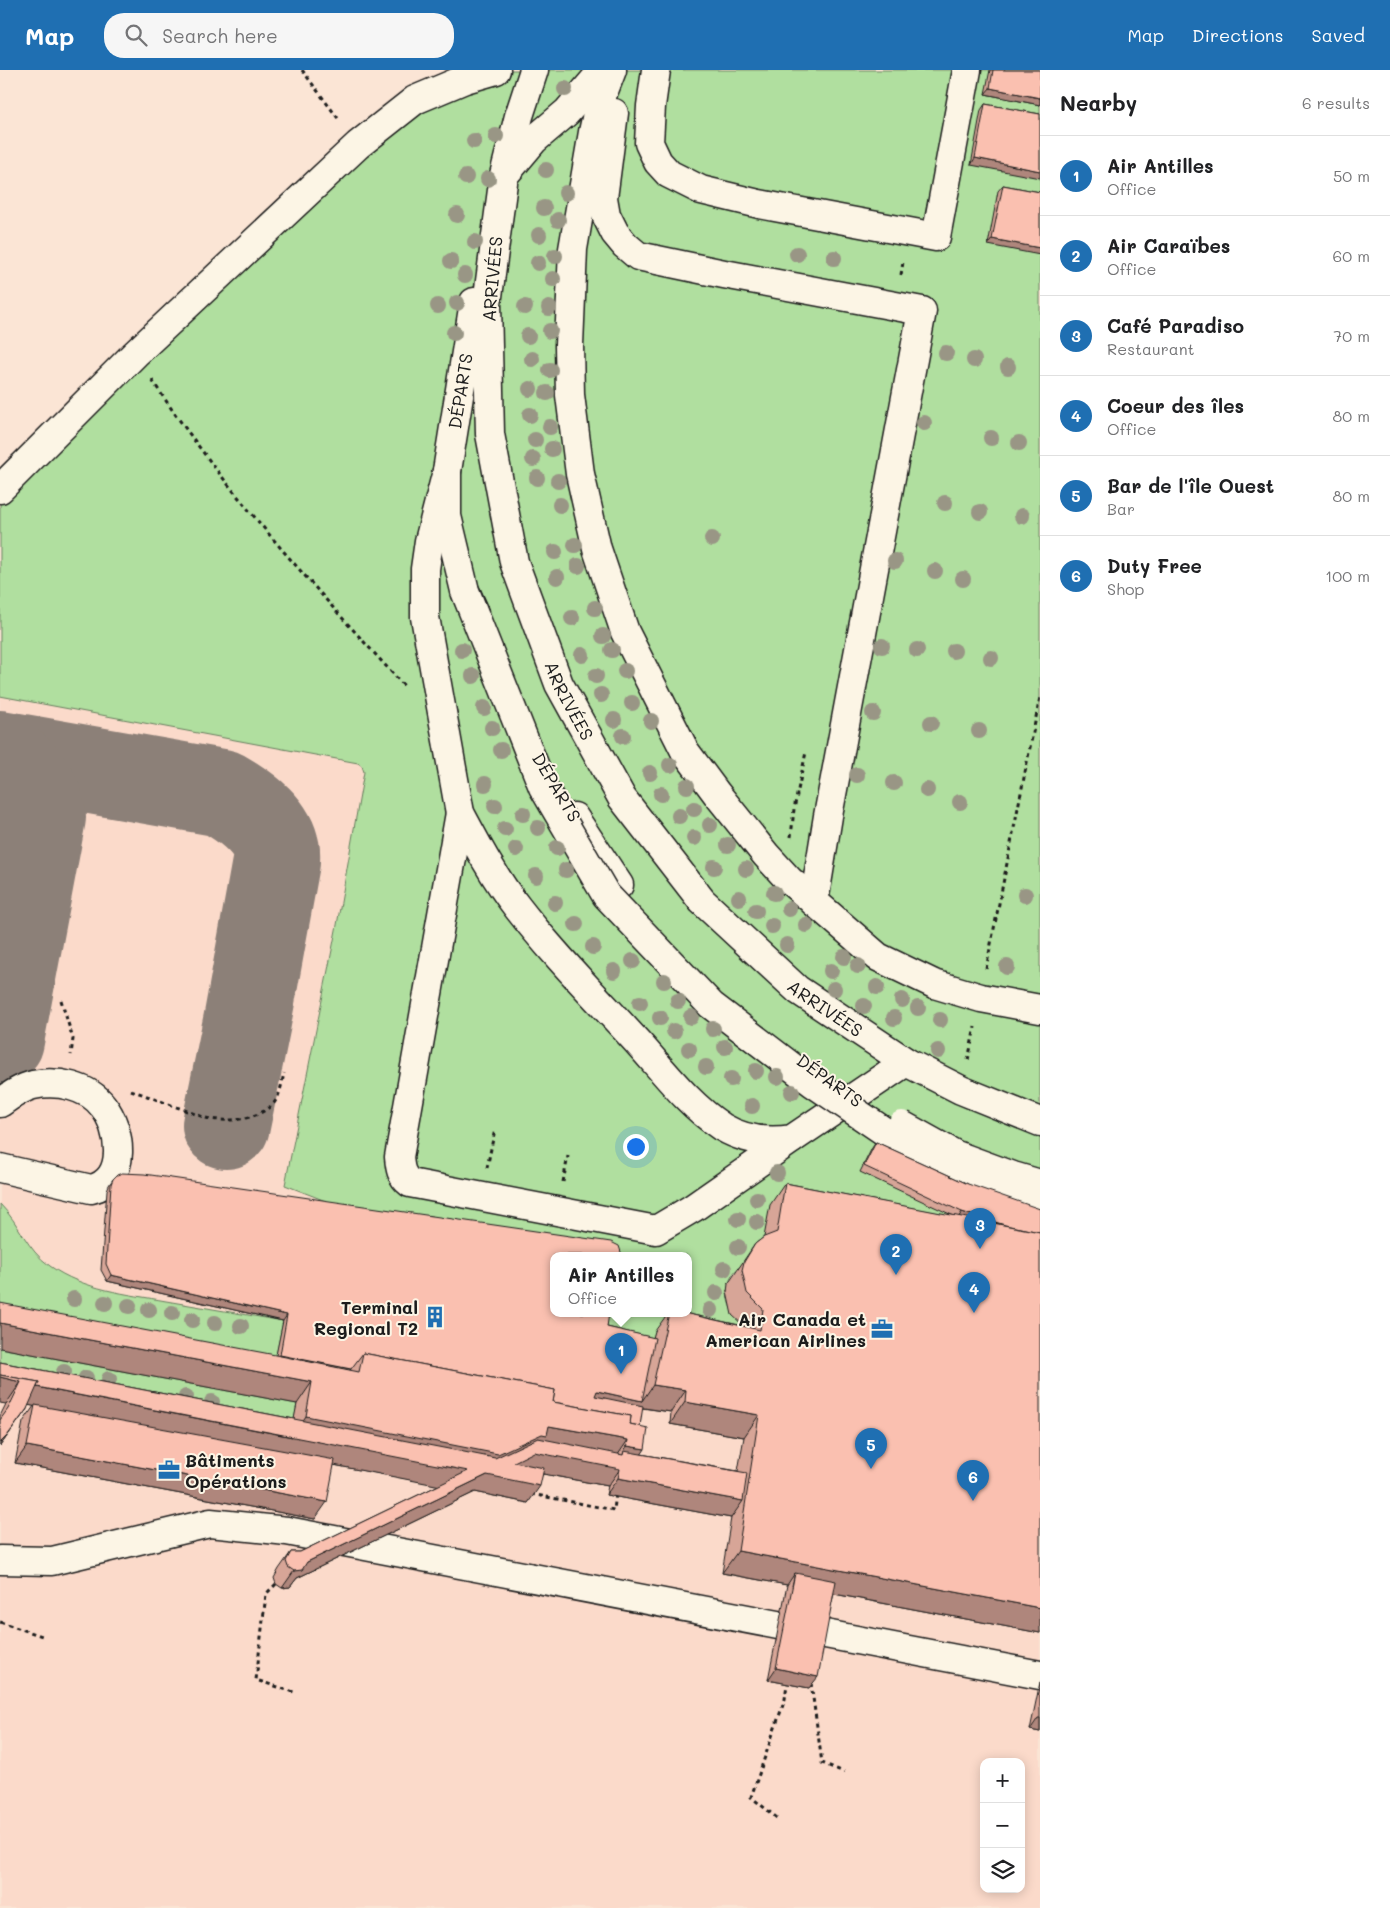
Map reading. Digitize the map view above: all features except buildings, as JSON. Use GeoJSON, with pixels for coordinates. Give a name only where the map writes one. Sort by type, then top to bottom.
{"type":"FeatureCollection","features":[{"type":"Feature","properties":{"kind":"lane"},"geometry":{"type":"LineString","coordinates":[[0,489],[135,354],[358,145],[415,100],[465,79],[496,70]]}},
{"type":"Feature","properties":{"kind":"lane","name":"ARRIVÉES"},"geometry":{"type":"LineString","coordinates":[[534,70],[519,116],[504,175],[487,304],[490,434],[514,562],[559,684],[622,798],[702,901],[798,990],[906,1062],[961,1090],[1040,1122]]}},
{"type":"Feature","properties":{"kind":"lane"},"geometry":{"type":"LineString","coordinates":[[656,70],[651,106],[649,143],[658,162],[669,174],[701,190],[759,204],[936,237],[967,70]]}},
{"type":"Feature","properties":{"kind":"lane"},"geometry":{"type":"LineString","coordinates":[[504,175],[534,140],[567,112],[608,71]]}},
{"type":"Feature","properties":{"kind":"lane"},"geometry":{"type":"LineString","coordinates":[[608,71],[614,114],[604,198],[606,215],[625,245],[638,256],[922,311],[828,816],[814,902]]}},
{"type":"Feature","properties":{"kind":"lane"},"geometry":{"type":"LineString","coordinates":[[608,71],[593,132],[574,239],[570,318],[570,395],[580,474],[597,549],[629,640],[685,751],[766,855],[789,880],[878,957],[934,984],[981,998],[1040,1009]]}},
{"type":"Feature","properties":{"kind":"lane","name":"DÉPARTS"},"geometry":{"type":"LineString","coordinates":[[504,175],[486,229],[447,471],[447,516],[466,591],[542,768],[619,885],[723,995],[796,1055],[863,1104],[956,1155],[1040,1184]]}},
{"type":"Feature","properties":{"kind":"lane"},"geometry":{"type":"LineString","coordinates":[[447,471],[429,541],[425,569],[425,617],[460,813],[473,838],[517,907],[576,976],[695,1107],[724,1128],[751,1140],[774,1142],[792,1140]]}},
{"type":"Feature","properties":{"kind":"lane"},"geometry":{"type":"LineString","coordinates":[[466,591],[542,787],[606,895],[711,1005],[813,1083],[956,1180],[1040,1212]]}},
{"type":"Feature","properties":{"kind":"lane"},"geometry":{"type":"LineString","coordinates":[[460,813],[399,1157],[400,1169],[404,1179],[410,1183],[656,1230],[692,1208],[906,1062]]}},
{"type":"Feature","properties":{"kind":"lane"},"geometry":{"type":"LineString","coordinates":[[0,1103],[18,1090],[33,1085],[53,1083],[75,1087],[94,1096],[107,1112],[114,1125],[118,1160],[114,1171],[105,1182],[91,1189],[0,1168]]}},
{"type":"Feature","properties":{"kind":"lane"},"geometry":{"type":"LineString","coordinates":[[0,1560],[52,1561],[210,1523],[287,1531],[1040,1675]]}},
{"type":"Feature","properties":{"kind":"path"},"geometry":{"type":"LineString","coordinates":[[302,70],[358,145]]}},
{"type":"Feature","properties":{"kind":"path"},"geometry":{"type":"LineString","coordinates":[[135,354],[183,428],[237,497],[323,597],[406,688]]}},
{"type":"Feature","properties":{"kind":"path"},"geometry":{"type":"LineString","coordinates":[[961,1090],[1040,697]]}},
{"type":"Feature","properties":{"kind":"path"},"geometry":{"type":"LineString","coordinates":[[61,1000],[73,1039],[71,1055],[66,1059]]}},
{"type":"Feature","properties":{"kind":"path"},"geometry":{"type":"LineString","coordinates":[[124,1088],[206,1118],[219,1121],[231,1120],[250,1117],[273,1104],[284,1073]]}},
{"type":"Feature","properties":{"kind":"path"},"geometry":{"type":"LineString","coordinates":[[480,1197],[495,1129]]}},
{"type":"Feature","properties":{"kind":"path"},"geometry":{"type":"LineString","coordinates":[[522,1492],[614,1510],[618,1486]]}},
{"type":"Feature","properties":{"kind":"path"},"geometry":{"type":"LineString","coordinates":[[276,1584],[266,1594],[256,1680],[297,1693]]}},
{"type":"Feature","properties":{"kind":"path"},"geometry":{"type":"LineString","coordinates":[[0,1622],[42,1636]]}},
{"type":"Feature","properties":{"kind":"path"},"geometry":{"type":"LineString","coordinates":[[811,1680],[822,1763],[844,1772]]}},
{"type":"Feature","properties":{"kind":"path"},"geometry":{"type":"LineString","coordinates":[[778,1818],[751,1797],[785,1699],[787,1684]]}},
{"type":"Feature","properties":{"kind":"shaded area"},"geometry":{"type":"Polygon","coordinates":[[[0,611],[367,682],[550,1300],[550,1317],[572,1317],[738,1355],[761,1228],[1040,1277],[1040,1908],[0,1908],[0,611]]]}},
{"type":"Feature","properties":{"kind":"green space"},"geometry":{"type":"Polygon","coordinates":[[[465,70],[1040,70],[1040,1245],[761,1254],[748,1260],[738,1268],[731,1277],[728,1287],[731,1309],[748,1330],[655,1332],[651,1344],[602,1333],[605,1317],[692,1317],[692,1252],[598,1252],[351,1211],[285,1185],[337,925],[364,772],[362,766],[358,763],[0,696],[0,493],[136,369],[138,371],[235,267],[374,147],[440,101],[465,70]]]}},
{"type":"Feature","properties":{"kind":"green space"},"geometry":{"type":"Polygon","coordinates":[[[0,1204],[42,1259],[50,1266],[77,1281],[121,1293],[283,1321],[275,1361],[0,1328],[0,1204]]]}},
{"type":"Feature","properties":{"kind":"green space"},"geometry":{"type":"Polygon","coordinates":[[[0,1348],[297,1404],[291,1438],[0,1382],[0,1348]]]}},
{"type":"Feature","properties":{"kind":"taxiway"},"geometry":{"type":"LineString","coordinates":[[0,754],[222,793],[246,808],[261,822],[272,837],[276,848],[276,862],[226,1125]]}},
{"type":"Feature","properties":{"kind":"taxiway"},"geometry":{"type":"LineString","coordinates":[[0,757],[16,768],[34,790],[41,807],[42,817],[0,1040]]}},
{"type":"Feature","properties":{"kind":"place","name":"Café Paradiso"},"geometry":{"type":"Point","coordinates":[980,1249]}},
{"type":"Feature","properties":{"kind":"place","name":"Air Caraïbes"},"geometry":{"type":"Point","coordinates":[896,1275]}},
{"type":"Feature","properties":{"kind":"place","name":"Coeur des îles"},"geometry":{"type":"Point","coordinates":[974,1313]}},
{"type":"Feature","properties":{"kind":"place","name":"Terminal Regional T2"},"geometry":{"type":"Point","coordinates":[435,1317]}},
{"type":"Feature","properties":{"kind":"place","name":"Air Canada et American Airlines"},"geometry":{"type":"Point","coordinates":[882,1329]}},
{"type":"Feature","properties":{"kind":"place","name":"Air Antilles"},"geometry":{"type":"Point","coordinates":[621,1374]}},
{"type":"Feature","properties":{"kind":"place","name":"Bar de l'île Ouest"},"geometry":{"type":"Point","coordinates":[871,1469]}},
{"type":"Feature","properties":{"kind":"place","name":"Bâtiments Opérations"},"geometry":{"type":"Point","coordinates":[169,1470]}},
{"type":"Feature","properties":{"kind":"place","name":"Duty Free"},"geometry":{"type":"Point","coordinates":[973,1501]}}]}
